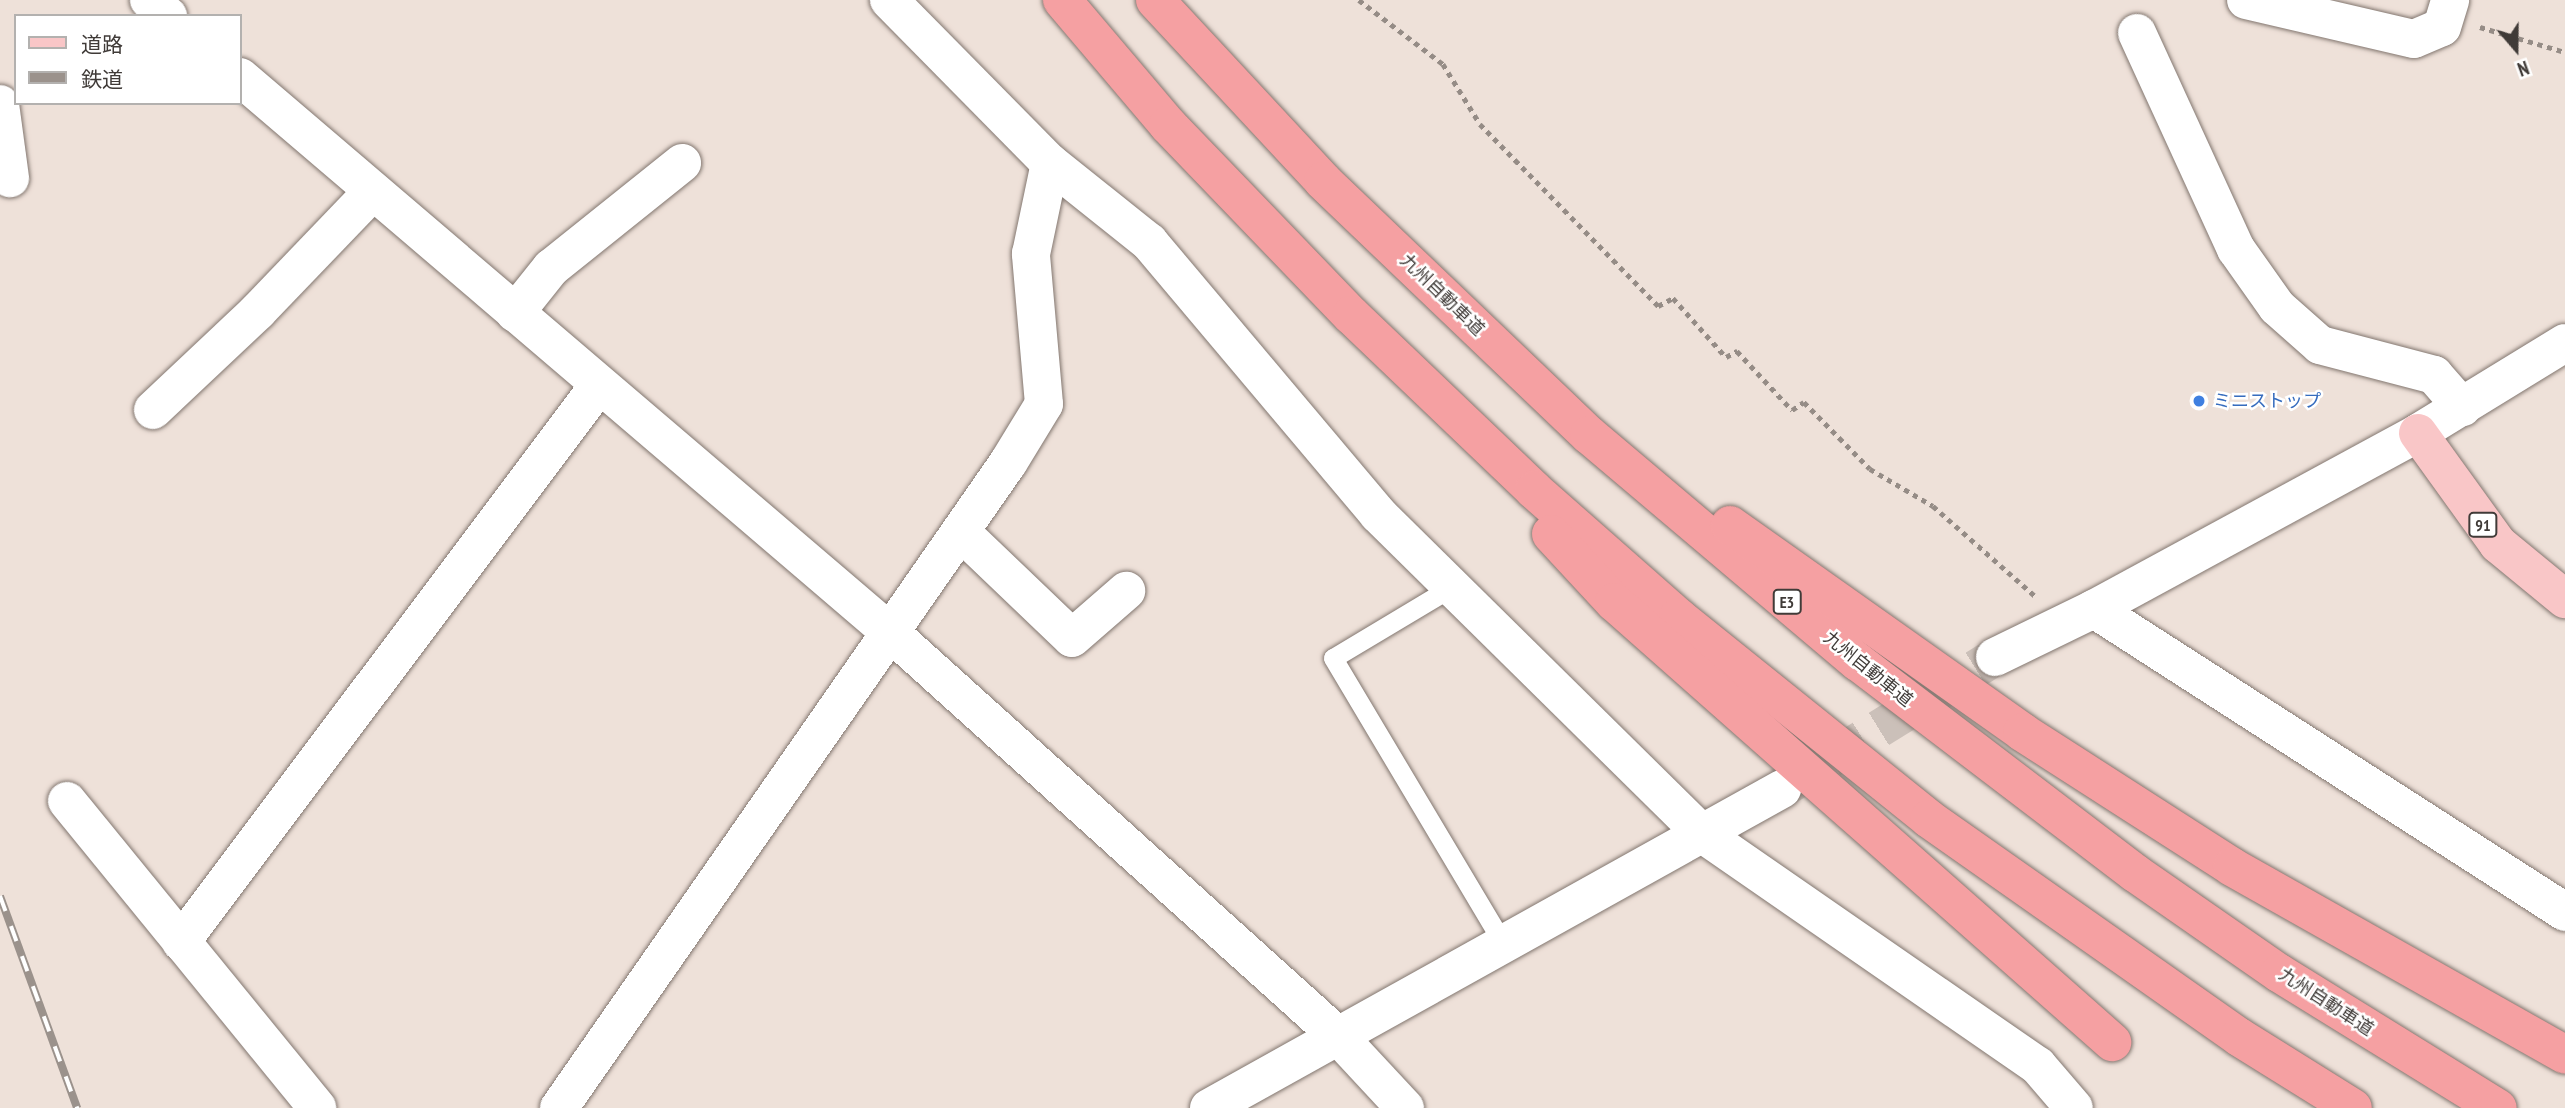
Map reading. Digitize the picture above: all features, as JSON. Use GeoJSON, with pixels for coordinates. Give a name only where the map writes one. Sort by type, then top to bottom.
{"type":"FeatureCollection","features":[{"type":"Feature","properties":{"kind":"highway"},"geometry":{"type":"LineString","coordinates":[[1062,0],[1168,125],[1351,315],[1614,602],[2112,1042]]}},
{"type":"Feature","properties":{"kind":"highway","name":"九州自動車道"},"geometry":{"type":"LineString","coordinates":[[1155,0],[1323,181],[1589,435],[1858,662],[2146,881],[2279,973],[2498,1108]]}},
{"type":"Feature","properties":{"kind":"highway"},"geometry":{"type":"LineString","coordinates":[[1323,181],[1690,497],[2022,732],[2232,867],[2565,1055]]}},
{"type":"Feature","properties":{"kind":"highway"},"geometry":{"type":"LineString","coordinates":[[1351,315],[1534,490],[1668,608],[1929,819],[2239,1037],[2353,1108]]}},
{"type":"Feature","properties":{"kind":"main road","name":"91"},"geometry":{"type":"LineString","coordinates":[[2418,433],[2498,544],[2565,599]]}},
{"type":"Feature","properties":{"kind":"street"},"geometry":{"type":"LineString","coordinates":[[149,0],[165,14]]}},
{"type":"Feature","properties":{"kind":"street"},"geometry":{"type":"LineString","coordinates":[[890,0],[1050,163],[1149,242],[1378,514],[1700,832],[2038,1066],[2074,1108]]}},
{"type":"Feature","properties":{"kind":"street"},"geometry":{"type":"LineString","coordinates":[[2246,0],[2414,39],[2442,27],[2448,8]]}},
{"type":"Feature","properties":{"kind":"street"},"geometry":{"type":"LineString","coordinates":[[2137,33],[2236,249],[2277,307],[2320,345],[2434,375],[2462,407]]}},
{"type":"Feature","properties":{"kind":"street"},"geometry":{"type":"LineString","coordinates":[[242,79],[891,633],[1339,1037],[1405,1108]]}},
{"type":"Feature","properties":{"kind":"street"},"geometry":{"type":"LineString","coordinates":[[0,104],[10,178]]}},
{"type":"Feature","properties":{"kind":"street"},"geometry":{"type":"LineString","coordinates":[[515,313],[551,268],[682,163]]}},
{"type":"Feature","properties":{"kind":"street"},"geometry":{"type":"LineString","coordinates":[[559,1108],[961,532],[1044,404],[1031,254],[1050,163]]}},
{"type":"Feature","properties":{"kind":"street"},"geometry":{"type":"LineString","coordinates":[[153,410],[258,311],[373,191]]}},
{"type":"Feature","properties":{"kind":"street"},"geometry":{"type":"LineString","coordinates":[[1995,657],[2079,616],[2418,433],[2565,342]]}},
{"type":"Feature","properties":{"kind":"street"},"geometry":{"type":"LineString","coordinates":[[181,942],[599,385]]}},
{"type":"Feature","properties":{"kind":"street"},"geometry":{"type":"LineString","coordinates":[[961,532],[1072,638],[1126,591]]}},
{"type":"Feature","properties":{"kind":"street"},"geometry":{"type":"LineString","coordinates":[[2079,616],[2565,912]]}},
{"type":"Feature","properties":{"kind":"street"},"geometry":{"type":"LineString","coordinates":[[1209,1108],[1504,945],[1700,832],[1782,789]]}},
{"type":"Feature","properties":{"kind":"street"},"geometry":{"type":"LineString","coordinates":[[67,801],[317,1108]]}},
{"type":"Feature","properties":{"kind":"lane"},"geometry":{"type":"LineString","coordinates":[[1450,588],[1332,658],[1504,945]]}},
{"type":"Feature","properties":{"kind":"path"},"geometry":{"type":"LineString","coordinates":[[1359,0],[1443,64],[1480,124],[1658,306],[1673,298],[1726,357],[1737,352],[1791,410],[1804,402],[1870,470],[1933,506],[2079,616]]}},
{"type":"Feature","properties":{"kind":"path"},"geometry":{"type":"LineString","coordinates":[[2448,8],[2565,52]]}},
{"type":"Feature","properties":{"kind":"tunnel"},"geometry":{"type":"LineString","coordinates":[[1782,789],[1995,657]]}},
{"type":"Feature","properties":{"kind":"railway"},"geometry":{"type":"LineString","coordinates":[[0,896],[77,1108]]}},
{"type":"Feature","properties":{"kind":"place","name":"ミニストップ"},"geometry":{"type":"Point","coordinates":[2199,401]}}]}
